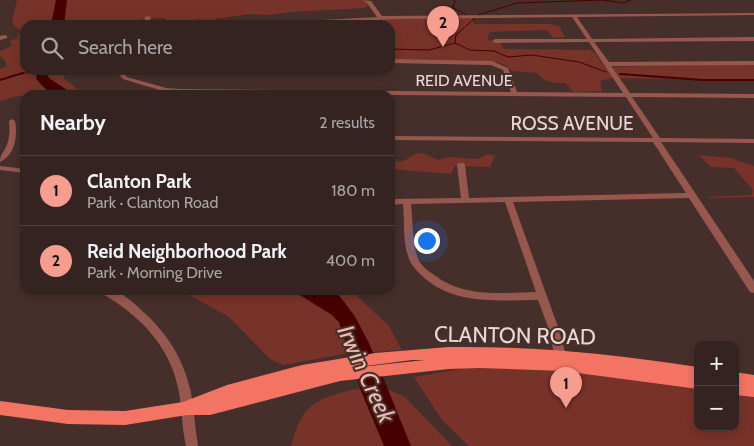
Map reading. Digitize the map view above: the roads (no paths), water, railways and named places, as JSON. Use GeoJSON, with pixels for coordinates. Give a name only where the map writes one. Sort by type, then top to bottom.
{"type":"FeatureCollection","features":[{"type":"Feature","properties":{"kind":"main road","name":"CLANTON ROAD"},"geometry":{"type":"LineString","coordinates":[[562,360],[694,382]]}},
{"type":"Feature","properties":{"kind":"main road","name":"CLANTON ROAD"},"geometry":{"type":"LineString","coordinates":[[0,408],[68,417],[125,418],[187,408],[210,408],[338,370],[399,362],[562,360],[694,373]]}},
{"type":"Feature","properties":{"kind":"main road"},"geometry":{"type":"LineString","coordinates":[[739,379],[754,381]]}},
{"type":"Feature","properties":{"kind":"main road"},"geometry":{"type":"LineString","coordinates":[[739,389],[754,391]]}},
{"type":"Feature","properties":{"kind":"street"},"geometry":{"type":"LineString","coordinates":[[364,0],[369,2],[381,18]]}},
{"type":"Feature","properties":{"kind":"street"},"geometry":{"type":"LineString","coordinates":[[348,20],[381,18],[754,14]]}},
{"type":"Feature","properties":{"kind":"street"},"geometry":{"type":"LineString","coordinates":[[574,16],[656,136],[656,140],[754,289]]}},
{"type":"Feature","properties":{"kind":"street"},"geometry":{"type":"LineString","coordinates":[[494,41],[754,39]]}},
{"type":"Feature","properties":{"kind":"street"},"geometry":{"type":"LineString","coordinates":[[395,61],[492,63],[506,69],[515,94]]}},
{"type":"Feature","properties":{"kind":"street"},"geometry":{"type":"LineString","coordinates":[[608,64],[754,63]]}},
{"type":"Feature","properties":{"kind":"street","name":"REID AVENUE"},"geometry":{"type":"LineString","coordinates":[[123,75],[125,78],[166,90]]}},
{"type":"Feature","properties":{"kind":"street","name":"REID AVENUE"},"geometry":{"type":"LineString","coordinates":[[395,94],[754,96]]}},
{"type":"Feature","properties":{"kind":"street"},"geometry":{"type":"LineString","coordinates":[[0,160],[8,150],[13,139],[12,121]]}},
{"type":"Feature","properties":{"kind":"street","name":"ROSS AVENUE"},"geometry":{"type":"LineString","coordinates":[[395,138],[754,141]]}},
{"type":"Feature","properties":{"kind":"street"},"geometry":{"type":"LineString","coordinates":[[460,165],[465,199]]}},
{"type":"Feature","properties":{"kind":"street"},"geometry":{"type":"LineString","coordinates":[[0,168],[20,170]]}},
{"type":"Feature","properties":{"kind":"street"},"geometry":{"type":"LineString","coordinates":[[395,202],[692,195]]}},
{"type":"Feature","properties":{"kind":"street"},"geometry":{"type":"LineString","coordinates":[[508,199],[553,327],[562,360]]}},
{"type":"Feature","properties":{"kind":"street"},"geometry":{"type":"LineString","coordinates":[[407,202],[414,259],[431,279],[447,289],[472,296],[541,296]]}},
{"type":"Feature","properties":{"kind":"street"},"geometry":{"type":"LineString","coordinates":[[113,295],[131,306],[164,340],[180,372],[192,446]]}},
{"type":"Feature","properties":{"kind":"water"},"geometry":{"type":"Polygon","coordinates":[[[56,0],[67,0],[65,20],[52,20],[56,0]]]}},
{"type":"Feature","properties":{"kind":"water"},"geometry":{"type":"Polygon","coordinates":[[[37,75],[47,75],[67,90],[47,90],[36,79],[37,75]]]}},
{"type":"Feature","properties":{"kind":"water","name":"Irwin Creek"},"geometry":{"type":"Polygon","coordinates":[[[300,295],[339,295],[354,315],[369,343],[411,446],[384,446],[361,391],[339,322],[332,315],[300,295]]]}},
{"type":"Feature","properties":{"kind":"waterway"},"geometry":{"type":"LineString","coordinates":[[454,0],[455,3],[452,7],[465,14]]}},
{"type":"Feature","properties":{"kind":"waterway"},"geometry":{"type":"LineString","coordinates":[[478,15],[517,3],[602,0],[624,3],[630,0]]}},
{"type":"Feature","properties":{"kind":"waterway"},"geometry":{"type":"LineString","coordinates":[[455,43],[456,35],[475,18]]}},
{"type":"Feature","properties":{"kind":"waterway"},"geometry":{"type":"LineString","coordinates":[[395,49],[429,50],[455,43]]}},
{"type":"Feature","properties":{"kind":"waterway"},"geometry":{"type":"LineString","coordinates":[[455,43],[470,50],[494,51],[508,57],[532,55],[579,62],[606,72]]}},
{"type":"Feature","properties":{"kind":"waterway"},"geometry":{"type":"LineString","coordinates":[[0,80],[20,74]]}},
{"type":"Feature","properties":{"kind":"waterway"},"geometry":{"type":"LineString","coordinates":[[625,74],[620,74],[703,80],[754,80]]}},
{"type":"Feature","properties":{"kind":"place","name":"Reid Neighborhood Park"},"geometry":{"type":"Point","coordinates":[443,47]}},
{"type":"Feature","properties":{"kind":"place","name":"Clanton Park"},"geometry":{"type":"Point","coordinates":[566,408]}}]}
